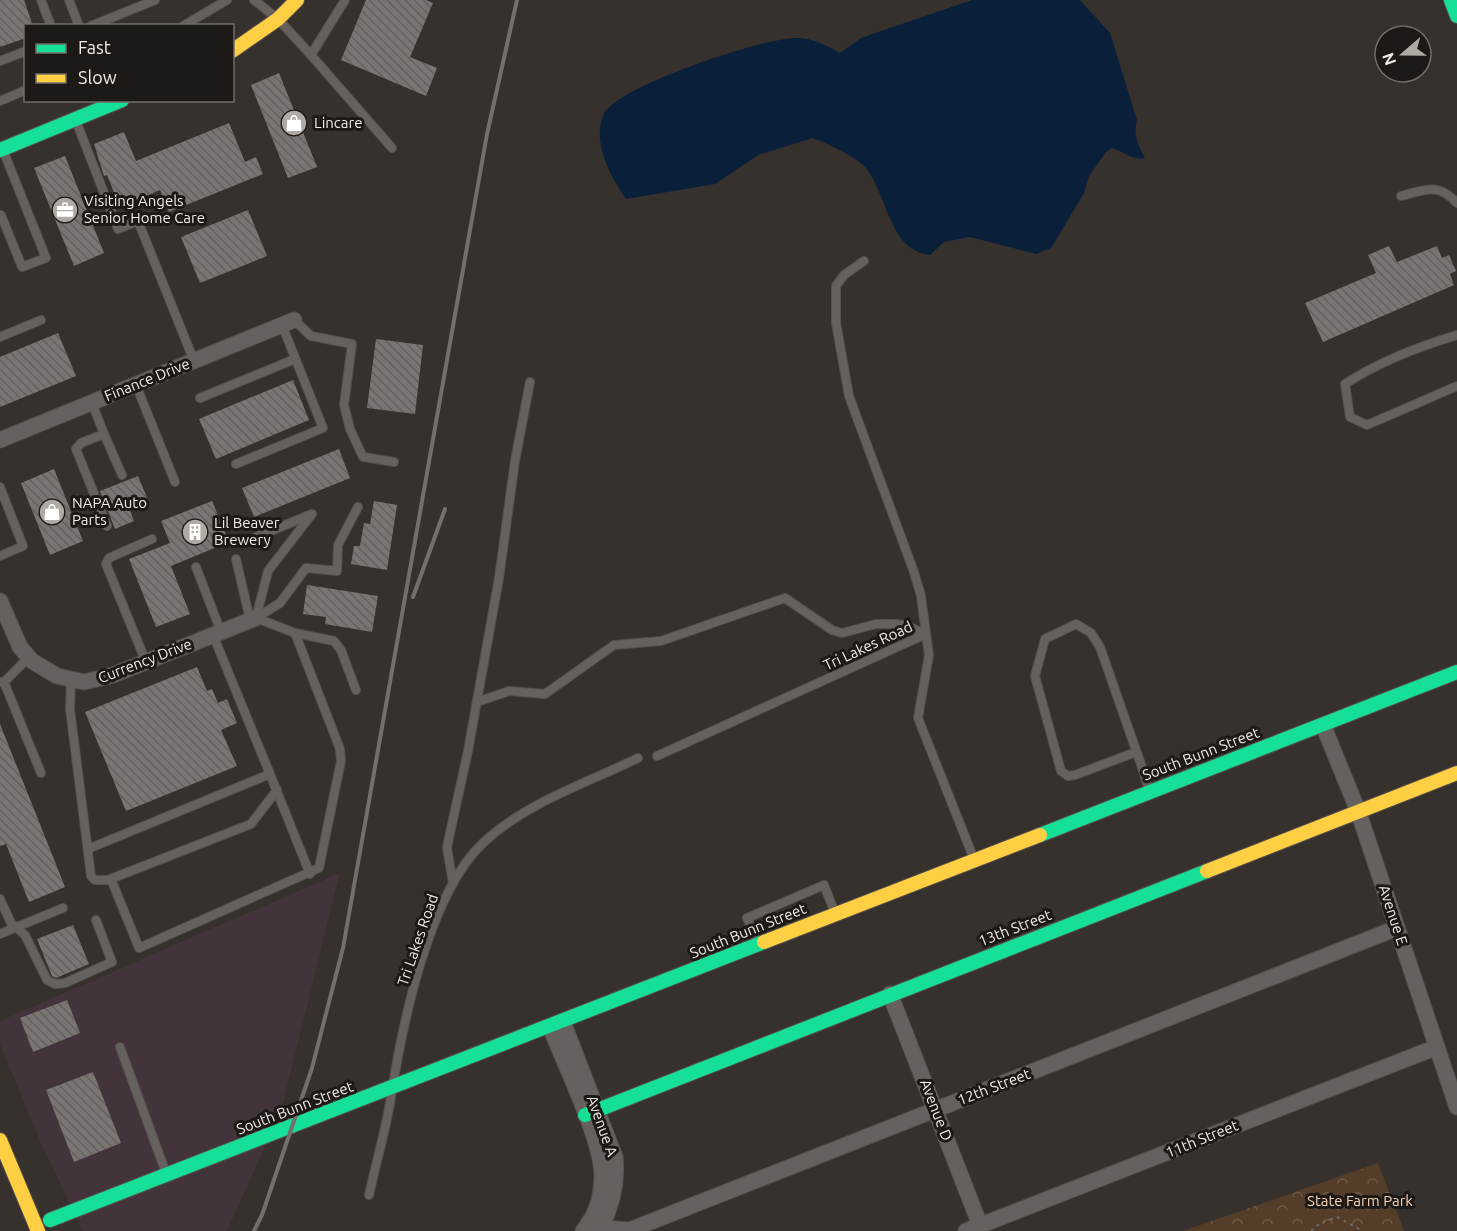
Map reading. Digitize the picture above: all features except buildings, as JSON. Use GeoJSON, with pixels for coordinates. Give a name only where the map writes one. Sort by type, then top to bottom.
{"type":"FeatureCollection","features":[{"type":"Feature","properties":{"kind":"main road"},"geometry":{"type":"LineString","coordinates":[[234,50],[278,19],[297,0]]}},
{"type":"Feature","properties":{"kind":"main road"},"geometry":{"type":"LineString","coordinates":[[1451,0],[1457,16]]}},
{"type":"Feature","properties":{"kind":"main road"},"geometry":{"type":"LineString","coordinates":[[1,149],[75,120],[92,106],[112,102]]}},
{"type":"Feature","properties":{"kind":"main road","name":"South Bunn Street"},"geometry":{"type":"LineString","coordinates":[[50,1220],[392,1089],[1457,672]]}},
{"type":"Feature","properties":{"kind":"main road","name":"13th Street"},"geometry":{"type":"LineString","coordinates":[[591,1113],[1457,773]]}},
{"type":"Feature","properties":{"kind":"main road"},"geometry":{"type":"LineString","coordinates":[[0,1140],[38,1231]]}},
{"type":"Feature","properties":{"kind":"street","name":"Finance Drive"},"geometry":{"type":"LineString","coordinates":[[0,440],[288,322]]}},
{"type":"Feature","properties":{"kind":"street","name":"Currency Drive"},"geometry":{"type":"LineString","coordinates":[[0,601],[20,647],[29,657],[51,672],[71,680],[98,680],[253,619]]}},
{"type":"Feature","properties":{"kind":"street","name":"Avenue E"},"geometry":{"type":"LineString","coordinates":[[1323,725],[1358,811],[1457,1107]]}},
{"type":"Feature","properties":{"kind":"street","name":"12th Street"},"geometry":{"type":"LineString","coordinates":[[593,1228],[630,1230],[1397,928]]}},
{"type":"Feature","properties":{"kind":"street","name":"Avenue D"},"geometry":{"type":"LineString","coordinates":[[890,994],[936,1110],[973,1228]]}},
{"type":"Feature","properties":{"kind":"street","name":"Avenue A"},"geometry":{"type":"LineString","coordinates":[[556,1024],[591,1113],[599,1154],[602,1176],[601,1193],[593,1228]]}},
{"type":"Feature","properties":{"kind":"street","name":"11th Street"},"geometry":{"type":"LineString","coordinates":[[973,1228],[1437,1047]]}},
{"type":"Feature","properties":{"kind":"lane"},"geometry":{"type":"LineString","coordinates":[[41,0],[50,24]]}},
{"type":"Feature","properties":{"kind":"lane"},"geometry":{"type":"LineString","coordinates":[[69,0],[78,24]]}},
{"type":"Feature","properties":{"kind":"lane"},"geometry":{"type":"LineString","coordinates":[[96,24],[155,0]]}},
{"type":"Feature","properties":{"kind":"lane"},"geometry":{"type":"LineString","coordinates":[[186,24],[226,0]]}},
{"type":"Feature","properties":{"kind":"lane"},"geometry":{"type":"LineString","coordinates":[[254,0],[278,19],[392,148]]}},
{"type":"Feature","properties":{"kind":"lane"},"geometry":{"type":"LineString","coordinates":[[311,55],[345,0]]}},
{"type":"Feature","properties":{"kind":"lane"},"geometry":{"type":"LineString","coordinates":[[0,61],[24,52]]}},
{"type":"Feature","properties":{"kind":"lane"},"geometry":{"type":"LineString","coordinates":[[0,100],[24,91]]}},
{"type":"Feature","properties":{"kind":"lane"},"geometry":{"type":"LineString","coordinates":[[75,120],[118,229],[138,221],[194,361]]}},
{"type":"Feature","properties":{"kind":"lane"},"geometry":{"type":"LineString","coordinates":[[1,149],[46,258],[22,267],[1,215]]}},
{"type":"Feature","properties":{"kind":"lane"},"geometry":{"type":"LineString","coordinates":[[1401,196],[1431,188],[1446,194],[1457,203]]}},
{"type":"Feature","properties":{"kind":"lane","name":"Tri Lakes Road"},"geometry":{"type":"LineString","coordinates":[[657,756],[926,634],[921,596],[914,573],[849,396],[836,323],[836,286],[844,275],[864,261]]}},
{"type":"Feature","properties":{"kind":"lane"},"geometry":{"type":"LineString","coordinates":[[0,337],[41,320]]}},
{"type":"Feature","properties":{"kind":"lane"},"geometry":{"type":"LineString","coordinates":[[236,464],[323,428],[295,358],[288,322]]}},
{"type":"Feature","properties":{"kind":"lane"},"geometry":{"type":"LineString","coordinates":[[288,322],[311,336],[352,344],[344,405],[350,429],[363,457],[394,462]]}},
{"type":"Feature","properties":{"kind":"lane"},"geometry":{"type":"LineString","coordinates":[[1457,335],[1422,345],[1373,365],[1345,384],[1350,417],[1367,424],[1457,386]]}},
{"type":"Feature","properties":{"kind":"lane"},"geometry":{"type":"LineString","coordinates":[[200,398],[295,358]]}},
{"type":"Feature","properties":{"kind":"lane"},"geometry":{"type":"LineString","coordinates":[[453,884],[447,848],[477,702],[499,578],[515,461],[530,382]]}},
{"type":"Feature","properties":{"kind":"lane"},"geometry":{"type":"LineString","coordinates":[[136,385],[175,482]]}},
{"type":"Feature","properties":{"kind":"lane"},"geometry":{"type":"LineString","coordinates":[[92,403],[122,475]]}},
{"type":"Feature","properties":{"kind":"lane"},"geometry":{"type":"LineString","coordinates":[[104,434],[81,443],[76,448],[107,526]]}},
{"type":"Feature","properties":{"kind":"lane"},"geometry":{"type":"LineString","coordinates":[[0,487],[23,546],[0,556]]}},
{"type":"Feature","properties":{"kind":"lane"},"geometry":{"type":"LineString","coordinates":[[253,619],[280,603],[306,568],[337,571],[338,545],[358,507]]}},
{"type":"Feature","properties":{"kind":"lane"},"geometry":{"type":"LineString","coordinates":[[253,619],[268,571],[312,514],[256,537]]}},
{"type":"Feature","properties":{"kind":"lane"},"geometry":{"type":"LineString","coordinates":[[146,662],[106,564],[109,558],[152,539]]}},
{"type":"Feature","properties":{"kind":"lane"},"geometry":{"type":"LineString","coordinates":[[236,559],[253,619]]}},
{"type":"Feature","properties":{"kind":"lane"},"geometry":{"type":"LineString","coordinates":[[196,567],[217,633],[310,874]]}},
{"type":"Feature","properties":{"kind":"lane"},"geometry":{"type":"LineString","coordinates":[[477,702],[509,691],[545,694],[614,645],[661,641],[785,598],[832,630],[842,633],[876,624],[904,625],[926,634],[930,655],[918,718],[974,860]]}},
{"type":"Feature","properties":{"kind":"lane"},"geometry":{"type":"LineString","coordinates":[[253,619],[295,633],[334,641],[341,650],[356,690]]}},
{"type":"Feature","properties":{"kind":"lane"},"geometry":{"type":"LineString","coordinates":[[1136,752],[1075,775],[1068,776],[1061,771],[1035,676],[1045,639],[1076,624],[1091,633],[1100,647],[1150,792]]}},
{"type":"Feature","properties":{"kind":"lane"},"geometry":{"type":"LineString","coordinates":[[111,879],[139,948],[310,874],[319,868],[341,761],[340,749],[295,633]]}},
{"type":"Feature","properties":{"kind":"lane"},"geometry":{"type":"LineString","coordinates":[[29,657],[2,682],[41,773]]}},
{"type":"Feature","properties":{"kind":"lane"},"geometry":{"type":"LineString","coordinates":[[71,680],[70,709],[91,876],[101,882],[251,824],[277,790]]}},
{"type":"Feature","properties":{"kind":"lane","name":"Tri Lakes Road"},"geometry":{"type":"LineString","coordinates":[[369,1195],[400,1044],[431,934],[453,884],[481,844],[505,824],[638,758]]}},
{"type":"Feature","properties":{"kind":"lane"},"geometry":{"type":"LineString","coordinates":[[88,849],[270,774]]}},
{"type":"Feature","properties":{"kind":"lane"},"geometry":{"type":"LineString","coordinates":[[759,944],[747,918],[824,885],[836,914]]}},
{"type":"Feature","properties":{"kind":"lane"},"geometry":{"type":"LineString","coordinates":[[0,899],[11,923],[25,935],[47,980],[55,984],[65,983],[112,962],[96,920]]}},
{"type":"Feature","properties":{"kind":"lane"},"geometry":{"type":"LineString","coordinates":[[0,934],[63,908]]}},
{"type":"Feature","properties":{"kind":"lane"},"geometry":{"type":"LineString","coordinates":[[120,1047],[166,1175]]}},
{"type":"Feature","properties":{"kind":"path"},"geometry":{"type":"LineString","coordinates":[[1311,1231],[1320,1223],[1337,1217],[1358,1226],[1363,1231]]}},
{"type":"Feature","properties":{"kind":"shaded area"},"geometry":{"type":"Polygon","coordinates":[[[340,873],[281,1111],[227,1231],[83,1231],[40,1141],[0,1044],[0,1021],[340,873]]]}},
{"type":"Feature","properties":{"kind":"green space","name":"State Farm Park"},"geometry":{"type":"Polygon","coordinates":[[[1378,1163],[1404,1231],[1183,1231],[1378,1163]]]}},
{"type":"Feature","properties":{"kind":"water"},"geometry":{"type":"Polygon","coordinates":[[[972,0],[1080,0],[1110,33],[1137,120],[1137,140],[1145,158],[1132,157],[1112,148],[1106,152],[1089,176],[1084,193],[1051,248],[1036,254],[970,237],[944,242],[930,255],[916,251],[905,243],[897,232],[873,178],[865,167],[840,150],[812,138],[758,155],[715,184],[626,199],[604,159],[600,136],[604,114],[614,103],[662,78],[725,54],[780,40],[808,39],[840,53],[861,38],[972,0]]]}},
{"type":"Feature","properties":{"kind":"railway"},"geometry":{"type":"LineString","coordinates":[[254,1231],[262,1215],[312,1068],[343,948],[487,134],[517,0]]}},
{"type":"Feature","properties":{"kind":"railway"},"geometry":{"type":"LineString","coordinates":[[413,597],[445,509]]}},
{"type":"Feature","properties":{"kind":"traffic: fast"},"geometry":{"type":"LineString","coordinates":[[1451,0],[1457,16]]}},
{"type":"Feature","properties":{"kind":"traffic: fast"},"geometry":{"type":"LineString","coordinates":[[0,150],[117,102]]}},
{"type":"Feature","properties":{"kind":"traffic: fast"},"geometry":{"type":"LineString","coordinates":[[1040,835],[1457,672]]}},
{"type":"Feature","properties":{"kind":"traffic: fast"},"geometry":{"type":"LineString","coordinates":[[585,1115],[1207,871]]}},
{"type":"Feature","properties":{"kind":"traffic: fast"},"geometry":{"type":"LineString","coordinates":[[50,1220],[764,942]]}},
{"type":"Feature","properties":{"kind":"traffic: slow"},"geometry":{"type":"LineString","coordinates":[[234,50],[278,19],[297,0]]}},
{"type":"Feature","properties":{"kind":"traffic: slow"},"geometry":{"type":"LineString","coordinates":[[1207,871],[1457,773]]}},
{"type":"Feature","properties":{"kind":"traffic: slow"},"geometry":{"type":"LineString","coordinates":[[764,942],[1040,835]]}},
{"type":"Feature","properties":{"kind":"traffic: slow"},"geometry":{"type":"LineString","coordinates":[[0,1140],[38,1231]]}},
{"type":"Feature","properties":{"kind":"place","name":"Lincare"},"geometry":{"type":"Point","coordinates":[294,123]}},
{"type":"Feature","properties":{"kind":"place","name":"Visiting Angels Senior Home Care"},"geometry":{"type":"Point","coordinates":[65,210]}},
{"type":"Feature","properties":{"kind":"place","name":"NAPA Auto Parts"},"geometry":{"type":"Point","coordinates":[52,512]}},
{"type":"Feature","properties":{"kind":"place","name":"Lil Beaver Brewery"},"geometry":{"type":"Point","coordinates":[195,532]}}]}
